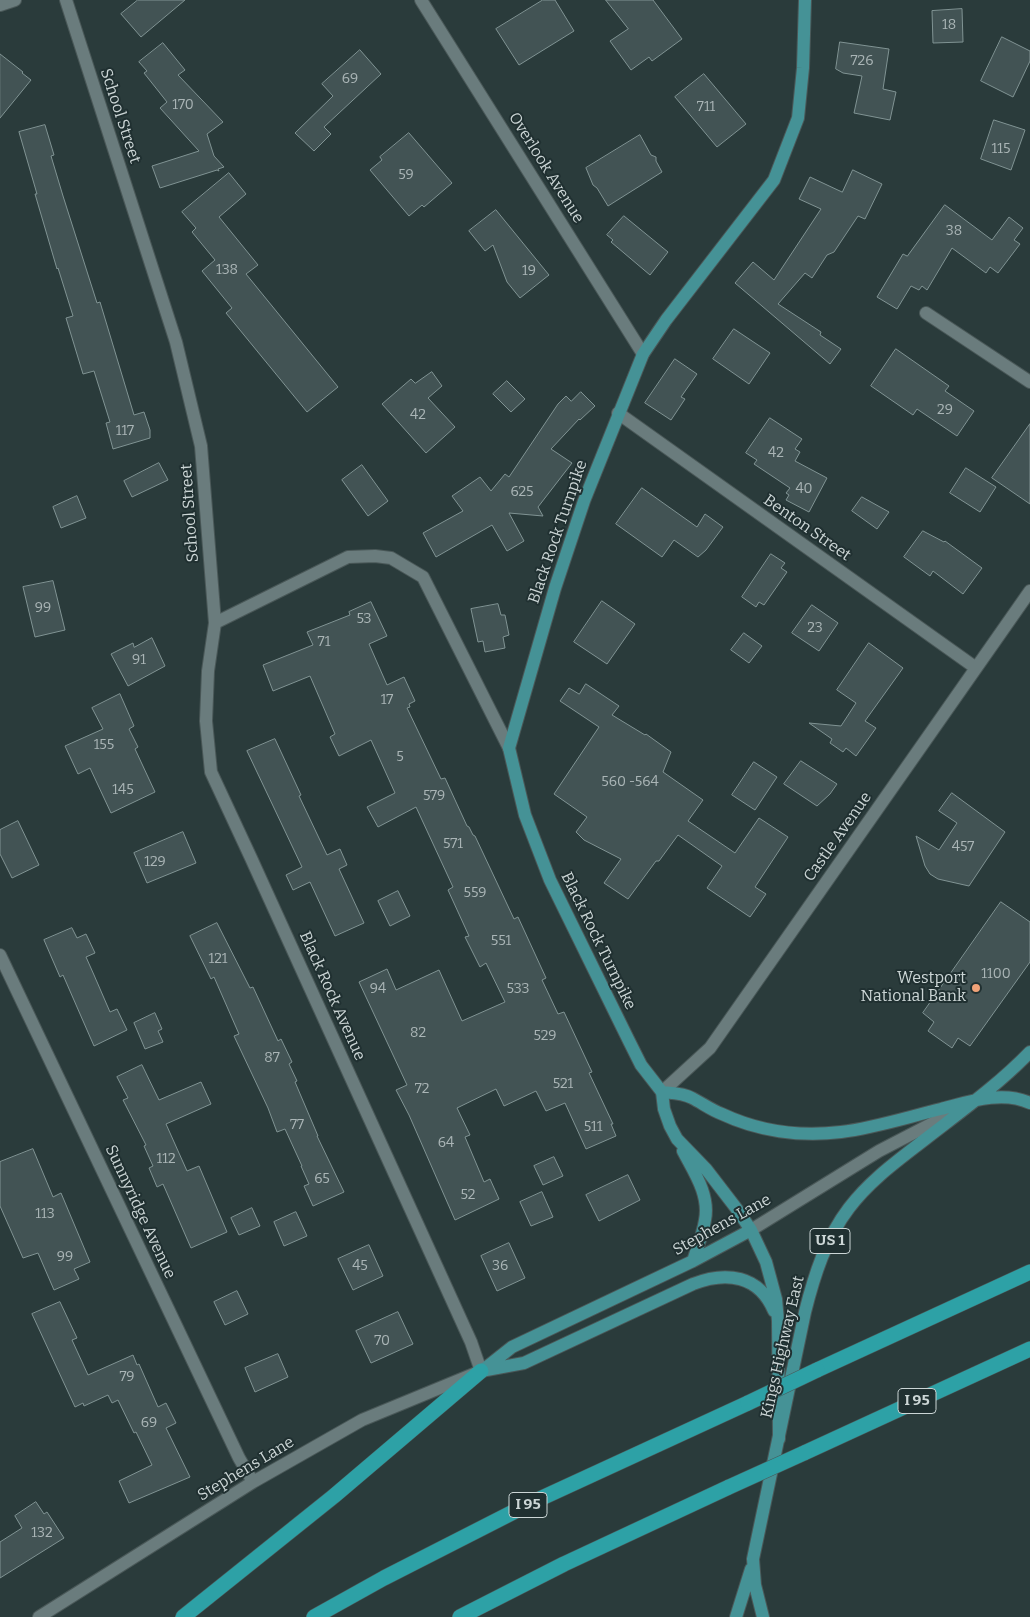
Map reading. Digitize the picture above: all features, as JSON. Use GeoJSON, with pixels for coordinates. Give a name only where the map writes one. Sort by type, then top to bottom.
{"type":"FeatureCollection","features":[{"type":"Feature","properties":{"kind":"highway","name":"I 95"},"geometry":{"type":"LineString","coordinates":[[314,1617],[384,1578],[533,1502],[1030,1272]]}},
{"type":"Feature","properties":{"kind":"highway","name":"I 95"},"geometry":{"type":"LineString","coordinates":[[460,1617],[564,1564],[1030,1349]]}},
{"type":"Feature","properties":{"kind":"highway"},"geometry":{"type":"LineString","coordinates":[[183,1617],[334,1496],[481,1371]]}},
{"type":"Feature","properties":{"kind":"main road","name":"Black Rock Turnpike"},"geometry":{"type":"LineString","coordinates":[[779,1439],[778,1321],[776,1299],[766,1262],[750,1230],[716,1181],[677,1139],[670,1126],[664,1109],[662,1092],[642,1065],[625,1035],[550,880],[526,815],[509,748],[555,588],[584,501],[643,354],[666,320],[774,180],[798,118],[803,68],[805,0]]}},
{"type":"Feature","properties":{"kind":"main road","name":"Kings Highway East"},"geometry":{"type":"LineString","coordinates":[[762,1617],[753,1559],[811,1289],[825,1250],[848,1209],[877,1177],[976,1100],[1030,1052]]}},
{"type":"Feature","properties":{"kind":"main road"},"geometry":{"type":"LineString","coordinates":[[662,1092],[679,1093],[691,1097],[740,1122],[782,1132],[802,1134],[843,1132],[976,1100],[1010,1098],[1030,1103]]}},
{"type":"Feature","properties":{"kind":"main road"},"geometry":{"type":"LineString","coordinates":[[677,1139],[701,1186],[706,1205],[705,1221],[692,1261]]}},
{"type":"Feature","properties":{"kind":"main road","name":"Stephens Lane"},"geometry":{"type":"LineString","coordinates":[[481,1371],[512,1347],[692,1261],[750,1230]]}},
{"type":"Feature","properties":{"kind":"main road","name":"Stephens Lane"},"geometry":{"type":"LineString","coordinates":[[481,1371],[524,1363],[693,1284],[713,1278],[732,1277],[751,1283],[767,1297],[778,1321]]}},
{"type":"Feature","properties":{"kind":"main road","name":"US 1"},"geometry":{"type":"LineString","coordinates":[[736,1617],[753,1559]]}},
{"type":"Feature","properties":{"kind":"street"},"geometry":{"type":"LineString","coordinates":[[0,5],[15,0]]}},
{"type":"Feature","properties":{"kind":"street","name":"School Street"},"geometry":{"type":"LineString","coordinates":[[66,0],[176,342],[202,446],[215,623]]}},
{"type":"Feature","properties":{"kind":"street","name":"Overlook Avenue"},"geometry":{"type":"LineString","coordinates":[[421,0],[643,354]]}},
{"type":"Feature","properties":{"kind":"street"},"geometry":{"type":"LineString","coordinates":[[926,313],[1030,382]]}},
{"type":"Feature","properties":{"kind":"street","name":"Benton Street"},"geometry":{"type":"LineString","coordinates":[[618,413],[976,668]]}},
{"type":"Feature","properties":{"kind":"street"},"geometry":{"type":"LineString","coordinates":[[215,623],[348,557],[375,556],[391,558],[423,577],[509,748]]}},
{"type":"Feature","properties":{"kind":"street","name":"Castle Avenue"},"geometry":{"type":"LineString","coordinates":[[662,1092],[710,1048],[1030,591]]}},
{"type":"Feature","properties":{"kind":"street","name":"Black Rock Avenue"},"geometry":{"type":"LineString","coordinates":[[215,623],[208,671],[206,721],[211,772],[467,1333],[481,1371]]}},
{"type":"Feature","properties":{"kind":"street","name":"Sunnyridge Avenue"},"geometry":{"type":"LineString","coordinates":[[0,955],[252,1482]]}},
{"type":"Feature","properties":{"kind":"street","name":"Stephens Lane"},"geometry":{"type":"LineString","coordinates":[[750,1230],[879,1151],[976,1100]]}},
{"type":"Feature","properties":{"kind":"street","name":"Stephens Lane"},"geometry":{"type":"LineString","coordinates":[[39,1617],[252,1482],[362,1420],[481,1371]]}},
{"type":"Feature","properties":{"kind":"building"},"geometry":{"type":"Polygon","coordinates":[[[138,0],[185,0],[141,37],[121,14],[138,0]]]}},
{"type":"Feature","properties":{"kind":"building"},"geometry":{"type":"Polygon","coordinates":[[[543,0],[555,0],[574,31],[519,65],[496,29],[543,0]]]}},
{"type":"Feature","properties":{"kind":"building"},"geometry":{"type":"Polygon","coordinates":[[[606,0],[653,0],[682,39],[652,61],[649,57],[631,70],[610,41],[628,29],[606,0]]]}},
{"type":"Feature","properties":{"kind":"building"},"geometry":{"type":"Polygon","coordinates":[[[962,9],[963,42],[933,43],[932,11],[962,9]]]}},
{"type":"Feature","properties":{"kind":"building"},"geometry":{"type":"Polygon","coordinates":[[[1002,37],[1030,51],[1030,61],[1013,97],[981,81],[1002,37]]]}},
{"type":"Feature","properties":{"kind":"building"},"geometry":{"type":"Polygon","coordinates":[[[840,42],[889,49],[883,89],[896,92],[890,120],[854,113],[862,76],[843,73],[836,69],[840,42]]]}},
{"type":"Feature","properties":{"kind":"building"},"geometry":{"type":"Polygon","coordinates":[[[163,43],[185,70],[178,75],[223,122],[207,134],[214,156],[224,167],[218,169],[219,171],[217,170],[160,188],[152,166],[199,151],[160,108],[167,102],[144,73],[147,71],[139,62],[163,43]]]}},
{"type":"Feature","properties":{"kind":"building"},"geometry":{"type":"Polygon","coordinates":[[[360,50],[381,74],[324,127],[331,134],[314,151],[295,133],[333,96],[322,84],[360,50]]]}},
{"type":"Feature","properties":{"kind":"building"},"geometry":{"type":"Polygon","coordinates":[[[0,54],[31,80],[0,118],[0,54]]]}},
{"type":"Feature","properties":{"kind":"building"},"geometry":{"type":"Polygon","coordinates":[[[704,74],[746,124],[717,147],[675,97],[704,74]]]}},
{"type":"Feature","properties":{"kind":"building"},"geometry":{"type":"Polygon","coordinates":[[[994,120],[1025,130],[1011,170],[981,159],[994,120]]]}},
{"type":"Feature","properties":{"kind":"building"},"geometry":{"type":"Polygon","coordinates":[[[45,125],[54,155],[51,156],[63,196],[97,303],[100,302],[134,415],[144,412],[150,430],[150,438],[113,449],[106,423],[110,422],[94,371],[83,374],[66,318],[73,316],[57,269],[19,132],[45,125]]]}},
{"type":"Feature","properties":{"kind":"building"},"geometry":{"type":"Polygon","coordinates":[[[409,133],[452,183],[424,207],[422,205],[409,216],[370,170],[382,160],[380,157],[409,133]]]}},
{"type":"Feature","properties":{"kind":"building"},"geometry":{"type":"Polygon","coordinates":[[[640,135],[651,155],[656,157],[662,172],[608,206],[597,188],[593,185],[586,168],[640,135]]]}},
{"type":"Feature","properties":{"kind":"building"},"geometry":{"type":"Polygon","coordinates":[[[853,170],[882,184],[865,219],[858,216],[834,252],[827,255],[812,278],[805,273],[778,304],[821,332],[820,335],[841,349],[830,364],[735,283],[753,262],[774,280],[821,209],[799,199],[810,177],[842,192],[853,170]]]}},
{"type":"Feature","properties":{"kind":"building"},"geometry":{"type":"Polygon","coordinates":[[[229,173],[246,194],[219,217],[258,265],[246,274],[338,387],[307,412],[226,313],[232,308],[202,271],[215,260],[192,232],[196,228],[182,212],[229,173]]]}},
{"type":"Feature","properties":{"kind":"building"},"geometry":{"type":"Polygon","coordinates":[[[945,205],[992,240],[1009,217],[1023,228],[1014,240],[1020,244],[998,273],[990,267],[986,273],[952,248],[927,290],[922,286],[919,290],[911,286],[897,309],[877,297],[903,254],[907,256],[945,205]]]}},
{"type":"Feature","properties":{"kind":"building"},"geometry":{"type":"Polygon","coordinates":[[[496,210],[549,275],[520,298],[507,282],[493,245],[485,251],[469,231],[496,210]]]}},
{"type":"Feature","properties":{"kind":"building"},"geometry":{"type":"Polygon","coordinates":[[[624,216],[668,252],[650,275],[611,242],[613,240],[607,235],[624,216]]]}},
{"type":"Feature","properties":{"kind":"building"},"geometry":{"type":"Polygon","coordinates":[[[734,329],[770,353],[749,384],[713,359],[734,329]]]}},
{"type":"Feature","properties":{"kind":"building"},"geometry":{"type":"Polygon","coordinates":[[[896,349],[949,386],[945,391],[974,411],[957,436],[917,409],[913,415],[871,386],[896,349]]]}},
{"type":"Feature","properties":{"kind":"building"},"geometry":{"type":"Polygon","coordinates":[[[675,359],[697,374],[681,397],[685,399],[671,420],[645,403],[675,359]]]}},
{"type":"Feature","properties":{"kind":"building"},"geometry":{"type":"Polygon","coordinates":[[[432,372],[442,386],[428,398],[455,427],[426,453],[382,404],[411,379],[415,383],[432,372]]]}},
{"type":"Feature","properties":{"kind":"building"},"geometry":{"type":"Polygon","coordinates":[[[507,381],[525,399],[511,412],[493,394],[507,381]]]}},
{"type":"Feature","properties":{"kind":"building"},"geometry":{"type":"Polygon","coordinates":[[[581,392],[595,406],[579,419],[551,449],[572,463],[538,507],[543,516],[509,513],[524,541],[507,551],[492,525],[436,557],[423,533],[463,511],[452,496],[480,477],[491,491],[505,474],[509,477],[558,404],[566,396],[571,401],[581,392]]]}},
{"type":"Feature","properties":{"kind":"building"},"geometry":{"type":"Polygon","coordinates":[[[770,418],[802,439],[795,449],[800,452],[795,461],[827,478],[809,512],[786,500],[789,495],[786,493],[790,488],[754,464],[757,460],[746,453],[770,418]]]}},
{"type":"Feature","properties":{"kind":"building"},"geometry":{"type":"Polygon","coordinates":[[[1030,424],[1030,504],[992,478],[1030,424]]]}},
{"type":"Feature","properties":{"kind":"building"},"geometry":{"type":"Polygon","coordinates":[[[159,463],[168,480],[132,497],[124,481],[159,463]]]}},
{"type":"Feature","properties":{"kind":"building"},"geometry":{"type":"Polygon","coordinates":[[[362,465],[388,501],[368,516],[342,480],[362,465]]]}},
{"type":"Feature","properties":{"kind":"building"},"geometry":{"type":"Polygon","coordinates":[[[966,468],[996,487],[980,512],[950,493],[966,468]]]}},
{"type":"Feature","properties":{"kind":"building"},"geometry":{"type":"Polygon","coordinates":[[[642,488],[697,527],[705,514],[723,527],[706,550],[698,557],[674,540],[662,557],[616,524],[642,488]]]}},
{"type":"Feature","properties":{"kind":"building"},"geometry":{"type":"Polygon","coordinates":[[[77,496],[86,518],[61,528],[53,507],[77,496]]]}},
{"type":"Feature","properties":{"kind":"building"},"geometry":{"type":"Polygon","coordinates":[[[862,497],[889,512],[877,529],[852,511],[862,497]]]}},
{"type":"Feature","properties":{"kind":"building"},"geometry":{"type":"Polygon","coordinates":[[[923,531],[945,541],[982,568],[963,594],[933,571],[930,576],[904,557],[923,531]]]}},
{"type":"Feature","properties":{"kind":"building"},"geometry":{"type":"Polygon","coordinates":[[[771,554],[785,563],[781,568],[787,572],[764,605],[759,602],[756,607],[742,597],[771,554]]]}},
{"type":"Feature","properties":{"kind":"building"},"geometry":{"type":"Polygon","coordinates":[[[53,581],[65,630],[35,637],[23,587],[53,581]]]}},
{"type":"Feature","properties":{"kind":"building"},"geometry":{"type":"Polygon","coordinates":[[[602,601],[635,624],[607,664],[574,642],[602,601]]]}},
{"type":"Feature","properties":{"kind":"building"},"geometry":{"type":"Polygon","coordinates":[[[371,602],[387,636],[369,644],[387,685],[404,677],[415,701],[409,704],[410,707],[407,708],[441,779],[445,778],[467,826],[475,836],[514,919],[518,917],[546,978],[542,980],[558,1014],[564,1012],[592,1072],[589,1073],[613,1124],[611,1124],[616,1136],[586,1149],[565,1103],[546,1111],[536,1091],[504,1106],[496,1089],[457,1108],[470,1135],[465,1137],[484,1182],[490,1179],[499,1199],[455,1220],[409,1115],[396,1090],[407,1085],[359,982],[387,969],[396,990],[439,970],[462,1021],[505,1002],[486,963],[480,967],[465,937],[469,936],[448,890],[453,887],[416,807],[378,827],[367,807],[395,793],[371,740],[339,756],[330,737],[335,734],[310,676],[273,691],[263,665],[313,645],[307,632],[350,615],[349,612],[371,602]]]}},
{"type":"Feature","properties":{"kind":"building"},"geometry":{"type":"Polygon","coordinates":[[[498,604],[501,615],[505,615],[509,635],[503,637],[505,648],[485,652],[483,641],[478,642],[471,609],[498,604]]]}},
{"type":"Feature","properties":{"kind":"building"},"geometry":{"type":"Polygon","coordinates":[[[812,605],[838,623],[819,651],[792,633],[812,605]]]}},
{"type":"Feature","properties":{"kind":"building"},"geometry":{"type":"Polygon","coordinates":[[[744,633],[762,646],[749,663],[731,650],[744,633]]]}},
{"type":"Feature","properties":{"kind":"building"},"geometry":{"type":"Polygon","coordinates":[[[152,638],[165,666],[128,686],[111,654],[133,643],[134,647],[152,638]]]}},
{"type":"Feature","properties":{"kind":"building"},"geometry":{"type":"Polygon","coordinates":[[[869,643],[903,668],[865,721],[876,728],[856,756],[846,748],[843,752],[830,743],[832,739],[809,723],[841,726],[856,703],[837,690],[869,643]]]}},
{"type":"Feature","properties":{"kind":"building"},"geometry":{"type":"Polygon","coordinates":[[[586,684],[619,706],[612,715],[646,734],[671,752],[663,772],[703,800],[688,821],[735,853],[759,818],[788,837],[755,887],[766,894],[750,917],[707,888],[722,866],[678,835],[628,899],[604,883],[621,859],[584,840],[576,832],[587,817],[554,794],[599,727],[560,701],[569,688],[579,694],[586,684]]]}},
{"type":"Feature","properties":{"kind":"building"},"geometry":{"type":"Polygon","coordinates":[[[120,694],[134,726],[129,729],[138,747],[135,749],[155,792],[111,813],[90,768],[78,774],[65,746],[103,729],[92,708],[120,694]]]}},
{"type":"Feature","properties":{"kind":"building"},"geometry":{"type":"Polygon","coordinates":[[[275,739],[327,855],[340,849],[347,865],[339,869],[364,923],[335,936],[310,882],[293,890],[286,875],[302,867],[247,751],[275,739]]]}},
{"type":"Feature","properties":{"kind":"building"},"geometry":{"type":"Polygon","coordinates":[[[801,761],[837,784],[830,794],[817,806],[784,784],[801,761]]]}},
{"type":"Feature","properties":{"kind":"building"},"geometry":{"type":"Polygon","coordinates":[[[754,762],[777,777],[755,810],[732,795],[754,762]]]}},
{"type":"Feature","properties":{"kind":"building"},"geometry":{"type":"Polygon","coordinates":[[[952,793],[1005,832],[969,886],[938,879],[930,874],[925,866],[916,836],[939,850],[957,823],[939,811],[952,793]]]}},
{"type":"Feature","properties":{"kind":"building"},"geometry":{"type":"Polygon","coordinates":[[[18,821],[39,865],[12,878],[0,854],[0,830],[18,821]]]}},
{"type":"Feature","properties":{"kind":"building"},"geometry":{"type":"Polygon","coordinates":[[[183,832],[196,863],[147,883],[134,853],[183,832]]]}},
{"type":"Feature","properties":{"kind":"building"},"geometry":{"type":"Polygon","coordinates":[[[398,891],[410,916],[390,926],[378,901],[398,891]]]}},
{"type":"Feature","properties":{"kind":"building","name":"Westport National Bank"},"geometry":{"type":"Polygon","coordinates":[[[1001,902],[1030,922],[1030,962],[970,1046],[958,1038],[952,1048],[928,1031],[934,1022],[923,1013],[1001,902]]]}},
{"type":"Feature","properties":{"kind":"building"},"geometry":{"type":"Polygon","coordinates":[[[217,923],[250,988],[253,987],[278,1041],[281,1039],[292,1062],[289,1064],[297,1081],[295,1082],[317,1136],[344,1192],[313,1206],[304,1186],[309,1184],[302,1166],[285,1129],[277,1132],[268,1108],[234,1036],[239,1034],[214,977],[211,979],[190,936],[217,923]]]}},
{"type":"Feature","properties":{"kind":"building"},"geometry":{"type":"Polygon","coordinates":[[[72,928],[77,938],[86,934],[95,953],[86,957],[110,1012],[117,1009],[127,1030],[94,1046],[63,975],[60,977],[44,940],[72,928]]]}},
{"type":"Feature","properties":{"kind":"building"},"geometry":{"type":"Polygon","coordinates":[[[155,1013],[162,1029],[158,1031],[163,1042],[145,1049],[134,1023],[155,1013]]]}},
{"type":"Feature","properties":{"kind":"building"},"geometry":{"type":"Polygon","coordinates":[[[142,1065],[159,1100],[201,1082],[211,1104],[166,1124],[187,1171],[199,1166],[227,1232],[191,1248],[163,1184],[157,1187],[149,1168],[153,1166],[144,1146],[146,1145],[123,1100],[128,1098],[117,1077],[142,1065]]]}},
{"type":"Feature","properties":{"kind":"building"},"geometry":{"type":"Polygon","coordinates":[[[33,1149],[53,1197],[61,1193],[90,1262],[74,1269],[79,1279],[54,1290],[38,1253],[23,1258],[0,1206],[0,1162],[33,1149]]]}},
{"type":"Feature","properties":{"kind":"building"},"geometry":{"type":"Polygon","coordinates":[[[554,1157],[563,1176],[543,1185],[534,1166],[554,1157]]]}},
{"type":"Feature","properties":{"kind":"building"},"geometry":{"type":"Polygon","coordinates":[[[628,1175],[640,1200],[599,1221],[586,1195],[628,1175]]]}},
{"type":"Feature","properties":{"kind":"building"},"geometry":{"type":"Polygon","coordinates":[[[542,1192],[553,1217],[531,1226],[520,1202],[542,1192]]]}},
{"type":"Feature","properties":{"kind":"building"},"geometry":{"type":"Polygon","coordinates":[[[252,1208],[260,1226],[239,1235],[231,1218],[252,1208]]]}},
{"type":"Feature","properties":{"kind":"building"},"geometry":{"type":"Polygon","coordinates":[[[296,1212],[307,1236],[284,1246],[274,1222],[296,1212]]]}},
{"type":"Feature","properties":{"kind":"building"},"geometry":{"type":"Polygon","coordinates":[[[509,1243],[525,1278],[497,1291],[481,1256],[509,1243]]]}},
{"type":"Feature","properties":{"kind":"building"},"geometry":{"type":"Polygon","coordinates":[[[369,1245],[383,1276],[353,1290],[338,1259],[369,1245]]]}},
{"type":"Feature","properties":{"kind":"building"},"geometry":{"type":"Polygon","coordinates":[[[237,1291],[248,1314],[225,1325],[214,1302],[237,1291]]]}},
{"type":"Feature","properties":{"kind":"building"},"geometry":{"type":"Polygon","coordinates":[[[60,1302],[77,1338],[72,1340],[88,1375],[133,1355],[137,1365],[139,1364],[158,1407],[166,1403],[176,1423],[166,1428],[190,1477],[129,1503],[119,1481],[152,1465],[118,1400],[112,1403],[108,1395],[84,1406],[83,1403],[75,1407],[32,1314],[60,1302]]]}},
{"type":"Feature","properties":{"kind":"building"},"geometry":{"type":"Polygon","coordinates":[[[398,1312],[413,1344],[371,1363],[356,1331],[398,1312]]]}},
{"type":"Feature","properties":{"kind":"building"},"geometry":{"type":"Polygon","coordinates":[[[278,1354],[288,1377],[255,1392],[245,1368],[278,1354]]]}},
{"type":"Feature","properties":{"kind":"building"},"geometry":{"type":"Polygon","coordinates":[[[36,1502],[44,1514],[47,1512],[64,1538],[0,1578],[0,1542],[22,1528],[15,1516],[36,1502]]]}},
{"type":"Feature","properties":{"kind":"place","name":"Westport National Bank"},"geometry":{"type":"Point","coordinates":[976,988]}}]}
